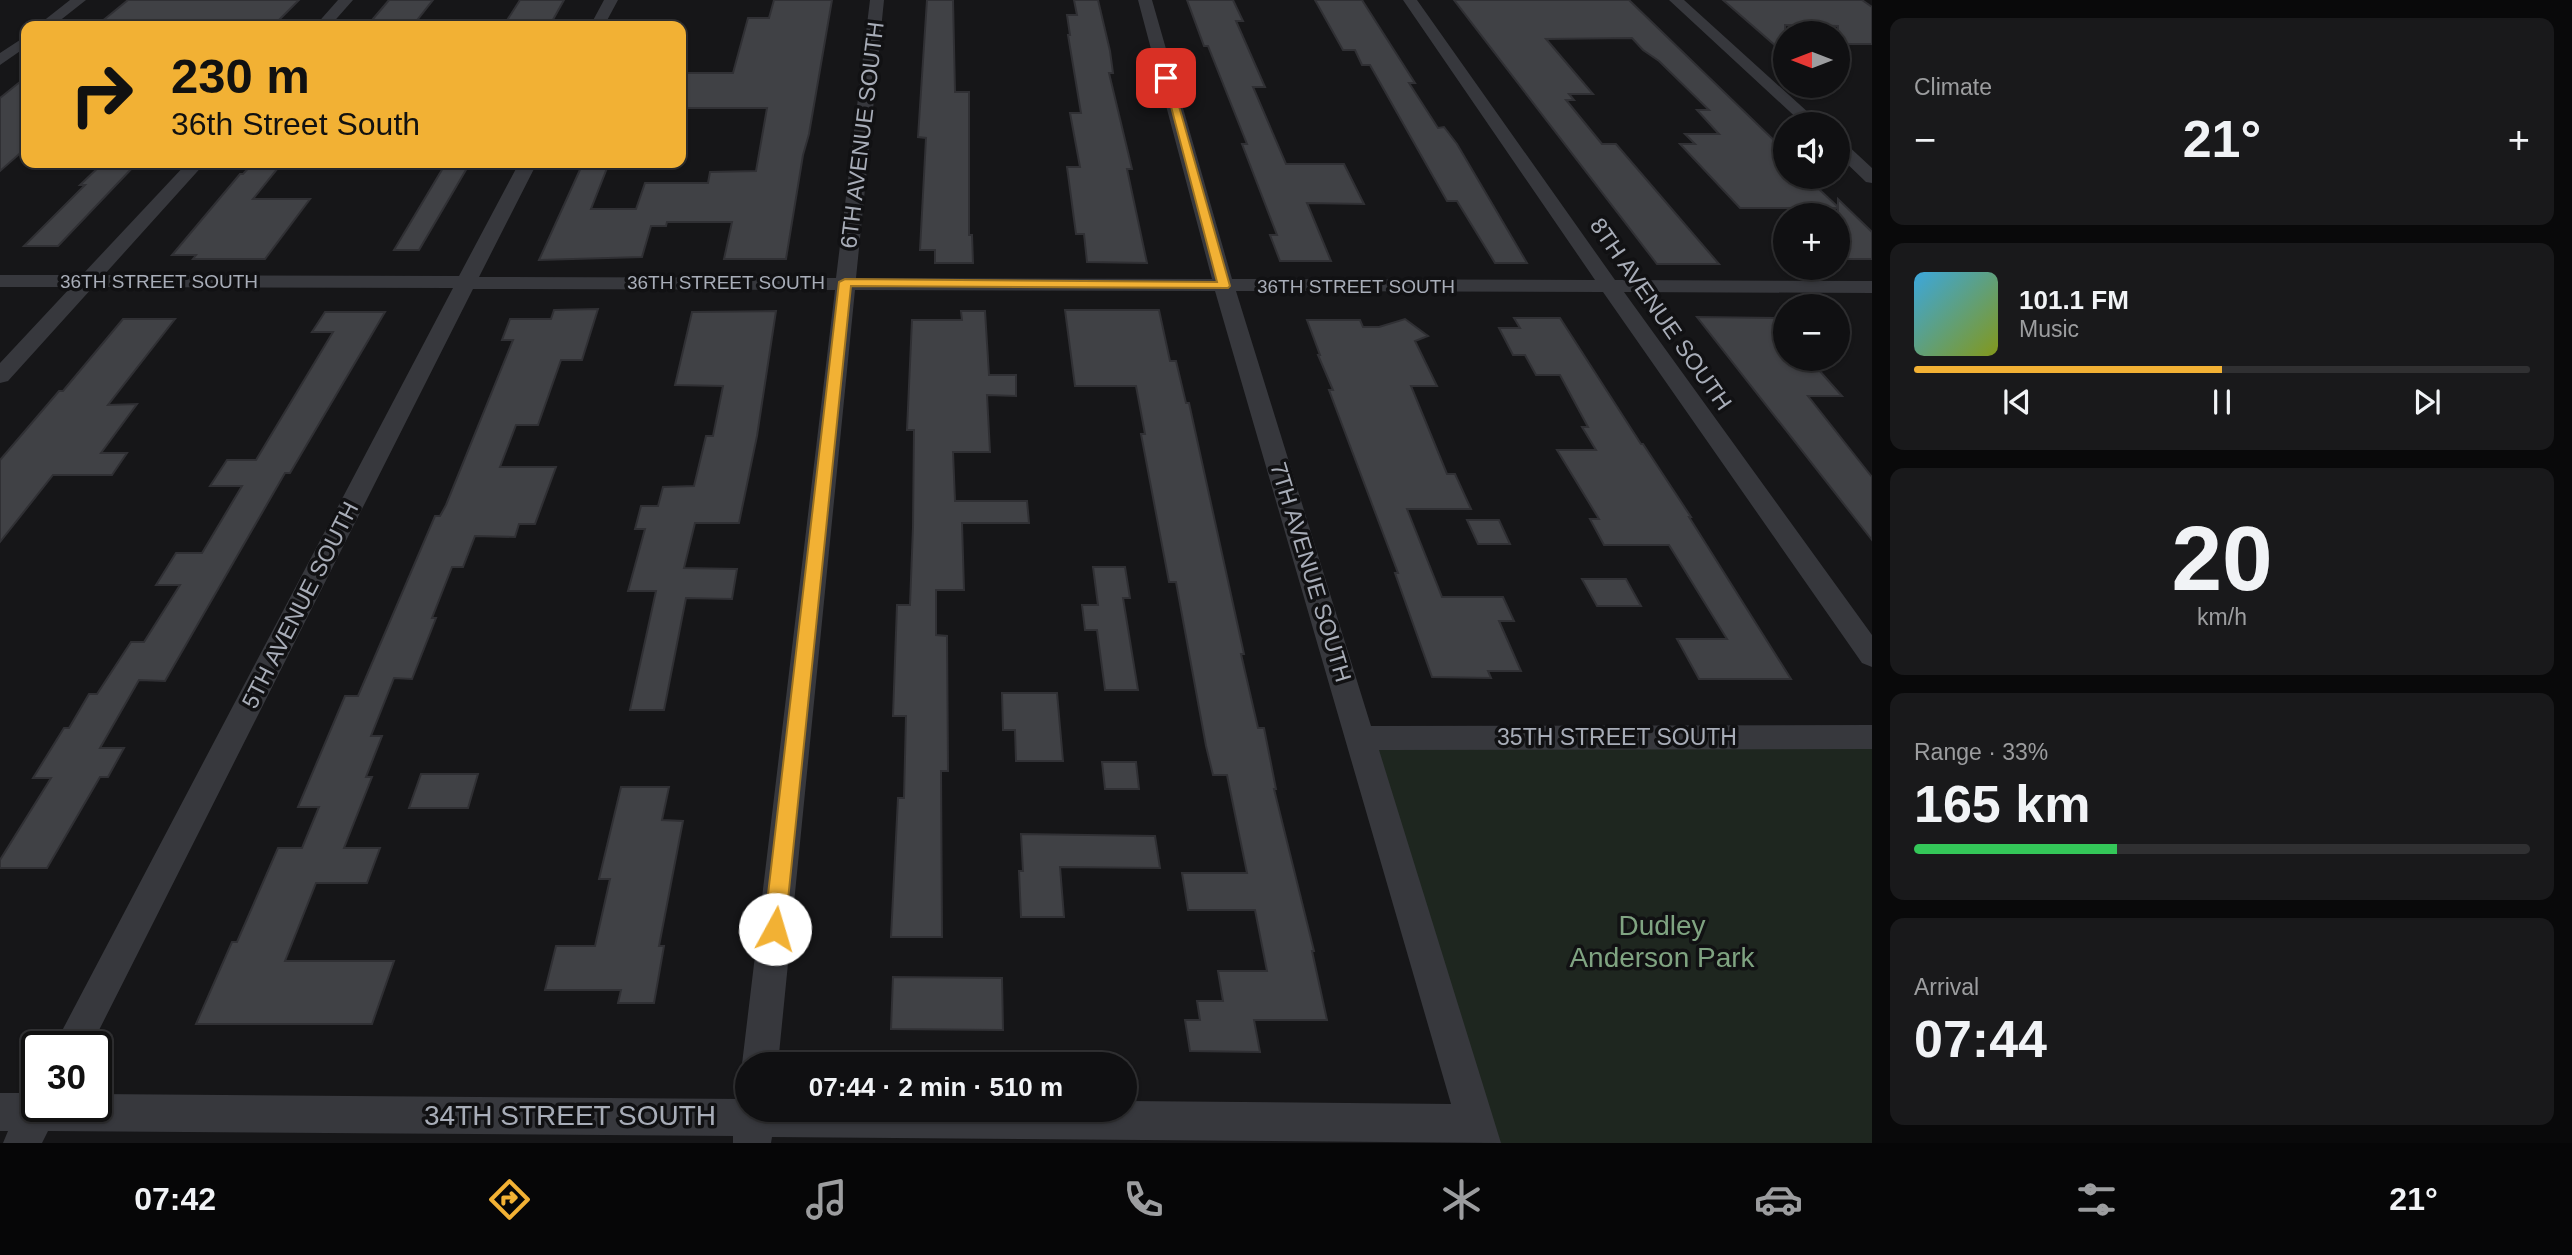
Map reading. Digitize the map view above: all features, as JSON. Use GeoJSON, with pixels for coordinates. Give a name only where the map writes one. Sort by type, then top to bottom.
{"type":"FeatureCollection","features":[{"type":"Feature","properties":{"kind":"street"},"geometry":{"type":"LineString","coordinates":[[51,21],[79,0]]}},
{"type":"Feature","properties":{"kind":"street"},"geometry":{"type":"LineString","coordinates":[[327,21],[346,0]]}},
{"type":"Feature","properties":{"kind":"street"},"geometry":{"type":"LineString","coordinates":[[600,21],[611,0]]}},
{"type":"Feature","properties":{"kind":"street","name":"6TH AVENUE SOUTH"},"geometry":{"type":"LineString","coordinates":[[761,1052],[877,0]]}},
{"type":"Feature","properties":{"kind":"street","name":"7TH AVENUE SOUTH"},"geometry":{"type":"LineString","coordinates":[[1145,0],[1224,286],[1479,1133]]}},
{"type":"Feature","properties":{"kind":"street","name":"8TH AVENUE SOUTH"},"geometry":{"type":"LineString","coordinates":[[1410,0],[1872,656]]}},
{"type":"Feature","properties":{"kind":"street"},"geometry":{"type":"LineString","coordinates":[[1676,0],[1800,112]]}},
{"type":"Feature","properties":{"kind":"street"},"geometry":{"type":"LineString","coordinates":[[0,60],[21,44]]}},
{"type":"Feature","properties":{"kind":"street"},"geometry":{"type":"LineString","coordinates":[[1850,157],[1872,178]]}},
{"type":"Feature","properties":{"kind":"street"},"geometry":{"type":"LineString","coordinates":[[0,376],[191,168]]}},
{"type":"Feature","properties":{"kind":"street","name":"5TH AVENUE SOUTH"},"geometry":{"type":"LineString","coordinates":[[80,1031],[525,168]]}},
{"type":"Feature","properties":{"kind":"street","name":"36TH STREET SOUTH"},"geometry":{"type":"LineString","coordinates":[[0,281],[1872,287]]}},
{"type":"Feature","properties":{"kind":"street","name":"35TH STREET SOUTH"},"geometry":{"type":"LineString","coordinates":[[1361,738],[1872,737]]}},
{"type":"Feature","properties":{"kind":"street","name":"34TH STREET SOUTH"},"geometry":{"type":"LineString","coordinates":[[0,1112],[21,1118]]}},
{"type":"Feature","properties":{"kind":"street","name":"34TH STREET SOUTH"},"geometry":{"type":"LineString","coordinates":[[112,1121],[754,1123],[1479,1133]]}},
{"type":"Feature","properties":{"kind":"green space","name":"Dudley Anderson Park"},"geometry":{"type":"Polygon","coordinates":[[[1361,738],[1872,739],[1872,1143],[1482,1143],[1361,738]]]}},
{"type":"Feature","properties":{"kind":"building"},"geometry":{"type":"Polygon","coordinates":[[[128,0],[299,0],[278,21],[102,21],[128,0]]]}},
{"type":"Feature","properties":{"kind":"building"},"geometry":{"type":"Polygon","coordinates":[[[389,0],[433,0],[416,21],[371,21],[389,0]]]}},
{"type":"Feature","properties":{"kind":"building"},"geometry":{"type":"Polygon","coordinates":[[[520,0],[564,0],[552,21],[507,21],[520,0]]]}},
{"type":"Feature","properties":{"kind":"building"},"geometry":{"type":"Polygon","coordinates":[[[774,0],[832,0],[786,259],[724,259],[732,222],[667,222],[666,226],[651,226],[642,257],[539,260],[581,168],[607,168],[591,209],[636,209],[645,183],[708,183],[710,172],[756,171],[767,108],[686,108],[686,73],[733,73],[748,18],[769,18],[774,0]]]}},
{"type":"Feature","properties":{"kind":"building"},"geometry":{"type":"Polygon","coordinates":[[[927,0],[953,0],[955,92],[969,92],[969,235],[972,235],[973,263],[935,263],[935,250],[920,250],[926,138],[918,137],[927,0]]]}},
{"type":"Feature","properties":{"kind":"building"},"geometry":{"type":"Polygon","coordinates":[[[1074,0],[1098,0],[1110,51],[1113,73],[1109,73],[1132,169],[1127,169],[1147,263],[1087,262],[1084,234],[1076,234],[1067,167],[1080,167],[1070,113],[1081,113],[1068,35],[1067,15],[1077,15],[1074,0]]]}},
{"type":"Feature","properties":{"kind":"building"},"geometry":{"type":"Polygon","coordinates":[[[1187,0],[1233,0],[1243,21],[1236,21],[1265,87],[1253,87],[1286,164],[1344,164],[1364,204],[1307,203],[1331,261],[1280,261],[1270,235],[1277,235],[1242,144],[1247,144],[1187,0]]]}},
{"type":"Feature","properties":{"kind":"building"},"geometry":{"type":"Polygon","coordinates":[[[1315,0],[1362,0],[1415,83],[1409,83],[1438,128],[1444,127],[1457,144],[1527,263],[1495,263],[1457,201],[1447,201],[1370,65],[1362,65],[1355,50],[1343,50],[1315,0]]]}},
{"type":"Feature","properties":{"kind":"building"},"geometry":{"type":"Polygon","coordinates":[[[1454,0],[1629,0],[1773,139],[1773,189],[1819,189],[1834,203],[1773,203],[1773,208],[1740,208],[1680,144],[1695,144],[1685,134],[1719,134],[1697,110],[1709,110],[1659,61],[1632,38],[1546,39],[1593,94],[1569,94],[1574,100],[1566,100],[1602,144],[1616,144],[1719,264],[1657,264],[1454,0]]]}},
{"type":"Feature","properties":{"kind":"building"},"geometry":{"type":"Polygon","coordinates":[[[1723,0],[1862,0],[1872,7],[1872,44],[1850,44],[1850,21],[1773,21],[1773,44],[1723,0]]]}},
{"type":"Feature","properties":{"kind":"building"},"geometry":{"type":"Polygon","coordinates":[[[21,81],[21,152],[0,171],[0,98],[21,81]]]}},
{"type":"Feature","properties":{"kind":"building"},"geometry":{"type":"Polygon","coordinates":[[[98,168],[132,168],[58,246],[24,246],[85,185],[80,185],[98,168]]]}},
{"type":"Feature","properties":{"kind":"building"},"geometry":{"type":"Polygon","coordinates":[[[248,168],[278,168],[253,199],[310,199],[265,259],[193,259],[196,255],[172,255],[240,174],[248,168]]]}},
{"type":"Feature","properties":{"kind":"building"},"geometry":{"type":"Polygon","coordinates":[[[443,168],[467,168],[419,250],[394,250],[443,168]]]}},
{"type":"Feature","properties":{"kind":"building"},"geometry":{"type":"Polygon","coordinates":[[[1850,211],[1872,232],[1872,259],[1850,259],[1850,211]]]}},
{"type":"Feature","properties":{"kind":"building"},"geometry":{"type":"Polygon","coordinates":[[[598,309],[582,360],[561,360],[538,425],[516,425],[500,467],[556,467],[535,524],[519,524],[515,537],[475,536],[463,567],[452,567],[412,679],[394,678],[371,736],[382,736],[366,777],[372,777],[344,848],[380,848],[367,883],[316,883],[285,961],[394,961],[372,1024],[196,1024],[232,942],[237,942],[278,848],[302,848],[319,807],[298,807],[345,696],[358,696],[435,516],[440,516],[446,505],[513,340],[502,340],[510,319],[551,319],[554,310],[598,309]]]}},
{"type":"Feature","properties":{"kind":"building"},"geometry":{"type":"Polygon","coordinates":[[[1065,310],[1159,310],[1170,361],[1176,361],[1186,403],[1189,403],[1244,654],[1241,654],[1258,728],[1264,728],[1274,789],[1314,951],[1327,1020],[1254,1020],[1260,1052],[1190,1051],[1185,1020],[1200,1020],[1197,1001],[1223,1001],[1218,971],[1267,971],[1255,910],[1188,910],[1182,873],[1247,873],[1227,775],[1213,775],[1206,746],[1176,582],[1169,582],[1141,434],[1145,434],[1136,386],[1075,386],[1065,310]]]}},
{"type":"Feature","properties":{"kind":"building"},"geometry":{"type":"Polygon","coordinates":[[[776,311],[757,436],[739,523],[695,523],[684,568],[737,569],[732,599],[686,598],[664,710],[630,710],[656,591],[628,591],[645,529],[635,529],[641,506],[658,506],[663,487],[694,486],[706,436],[713,436],[723,386],[675,385],[692,312],[776,311]]]}},
{"type":"Feature","properties":{"kind":"building"},"geometry":{"type":"Polygon","coordinates":[[[961,311],[985,311],[989,375],[1016,375],[1016,396],[987,395],[990,452],[953,452],[955,501],[1027,501],[1029,523],[962,523],[964,590],[936,590],[936,635],[947,636],[948,771],[941,771],[942,937],[891,937],[898,798],[904,798],[906,716],[893,716],[897,605],[910,605],[914,430],[907,430],[912,320],[962,320],[961,311]]]}},
{"type":"Feature","properties":{"kind":"building"},"geometry":{"type":"Polygon","coordinates":[[[325,312],[385,312],[290,473],[285,473],[165,681],[139,680],[100,748],[124,748],[108,777],[100,777],[47,868],[0,868],[0,860],[51,778],[33,778],[64,728],[69,728],[89,694],[97,694],[131,642],[144,642],[180,585],[156,585],[176,553],[202,553],[242,486],[210,486],[227,460],[256,460],[333,332],[312,332],[325,312]]]}},
{"type":"Feature","properties":{"kind":"building"},"geometry":{"type":"Polygon","coordinates":[[[1697,317],[1773,318],[1773,371],[1820,371],[1842,396],[1808,396],[1872,477],[1872,540],[1697,317]]]}},
{"type":"Feature","properties":{"kind":"building"},"geometry":{"type":"Polygon","coordinates":[[[1514,318],[1560,318],[1691,517],[1791,679],[1699,679],[1677,639],[1727,639],[1669,545],[1604,545],[1590,519],[1599,519],[1557,450],[1596,450],[1582,427],[1588,427],[1560,375],[1536,375],[1525,355],[1513,355],[1499,328],[1520,328],[1514,318]]]}},
{"type":"Feature","properties":{"kind":"building"},"geometry":{"type":"Polygon","coordinates":[[[123,319],[175,319],[108,405],[137,404],[101,453],[127,453],[112,475],[53,475],[0,542],[0,460],[59,391],[63,391],[123,319]]]}},
{"type":"Feature","properties":{"kind":"building"},"geometry":{"type":"Polygon","coordinates":[[[1405,319],[1428,336],[1415,341],[1437,386],[1411,386],[1447,474],[1455,474],[1471,509],[1407,509],[1442,597],[1503,597],[1514,621],[1499,621],[1521,671],[1488,671],[1491,678],[1432,677],[1395,573],[1398,573],[1329,390],[1333,390],[1307,320],[1360,320],[1363,327],[1379,327],[1405,319]]]}},
{"type":"Feature","properties":{"kind":"building"},"geometry":{"type":"Polygon","coordinates":[[[1467,520],[1499,520],[1510,544],[1478,544],[1467,520]]]}},
{"type":"Feature","properties":{"kind":"building"},"geometry":{"type":"Polygon","coordinates":[[[1093,567],[1125,567],[1130,598],[1123,598],[1138,690],[1105,690],[1097,630],[1085,630],[1082,605],[1098,605],[1093,567]]]}},
{"type":"Feature","properties":{"kind":"building"},"geometry":{"type":"Polygon","coordinates":[[[1582,579],[1626,579],[1641,606],[1597,606],[1582,579]]]}},
{"type":"Feature","properties":{"kind":"building"},"geometry":{"type":"Polygon","coordinates":[[[1002,693],[1057,693],[1063,761],[1016,761],[1015,730],[1003,730],[1002,693]]]}},
{"type":"Feature","properties":{"kind":"building"},"geometry":{"type":"Polygon","coordinates":[[[1102,762],[1136,762],[1139,789],[1105,789],[1102,762]]]}},
{"type":"Feature","properties":{"kind":"building"},"geometry":{"type":"Polygon","coordinates":[[[421,774],[478,774],[468,808],[409,808],[421,774]]]}},
{"type":"Feature","properties":{"kind":"building"},"geometry":{"type":"Polygon","coordinates":[[[621,787],[669,787],[662,820],[683,821],[659,946],[664,946],[654,1003],[618,1003],[621,990],[545,990],[556,946],[595,946],[610,879],[599,879],[621,787]]]}},
{"type":"Feature","properties":{"kind":"building"},"geometry":{"type":"Polygon","coordinates":[[[1021,834],[1155,836],[1160,868],[1060,867],[1064,917],[1021,917],[1021,834]]]}},
{"type":"Feature","properties":{"kind":"building"},"geometry":{"type":"Polygon","coordinates":[[[893,977],[1002,978],[1003,1030],[891,1029],[893,977]]]}},
{"type":"Feature","properties":{"kind":"route"},"geometry":{"type":"LineString","coordinates":[[775,929],[845,282],[1224,286],[1166,78]]}}]}
